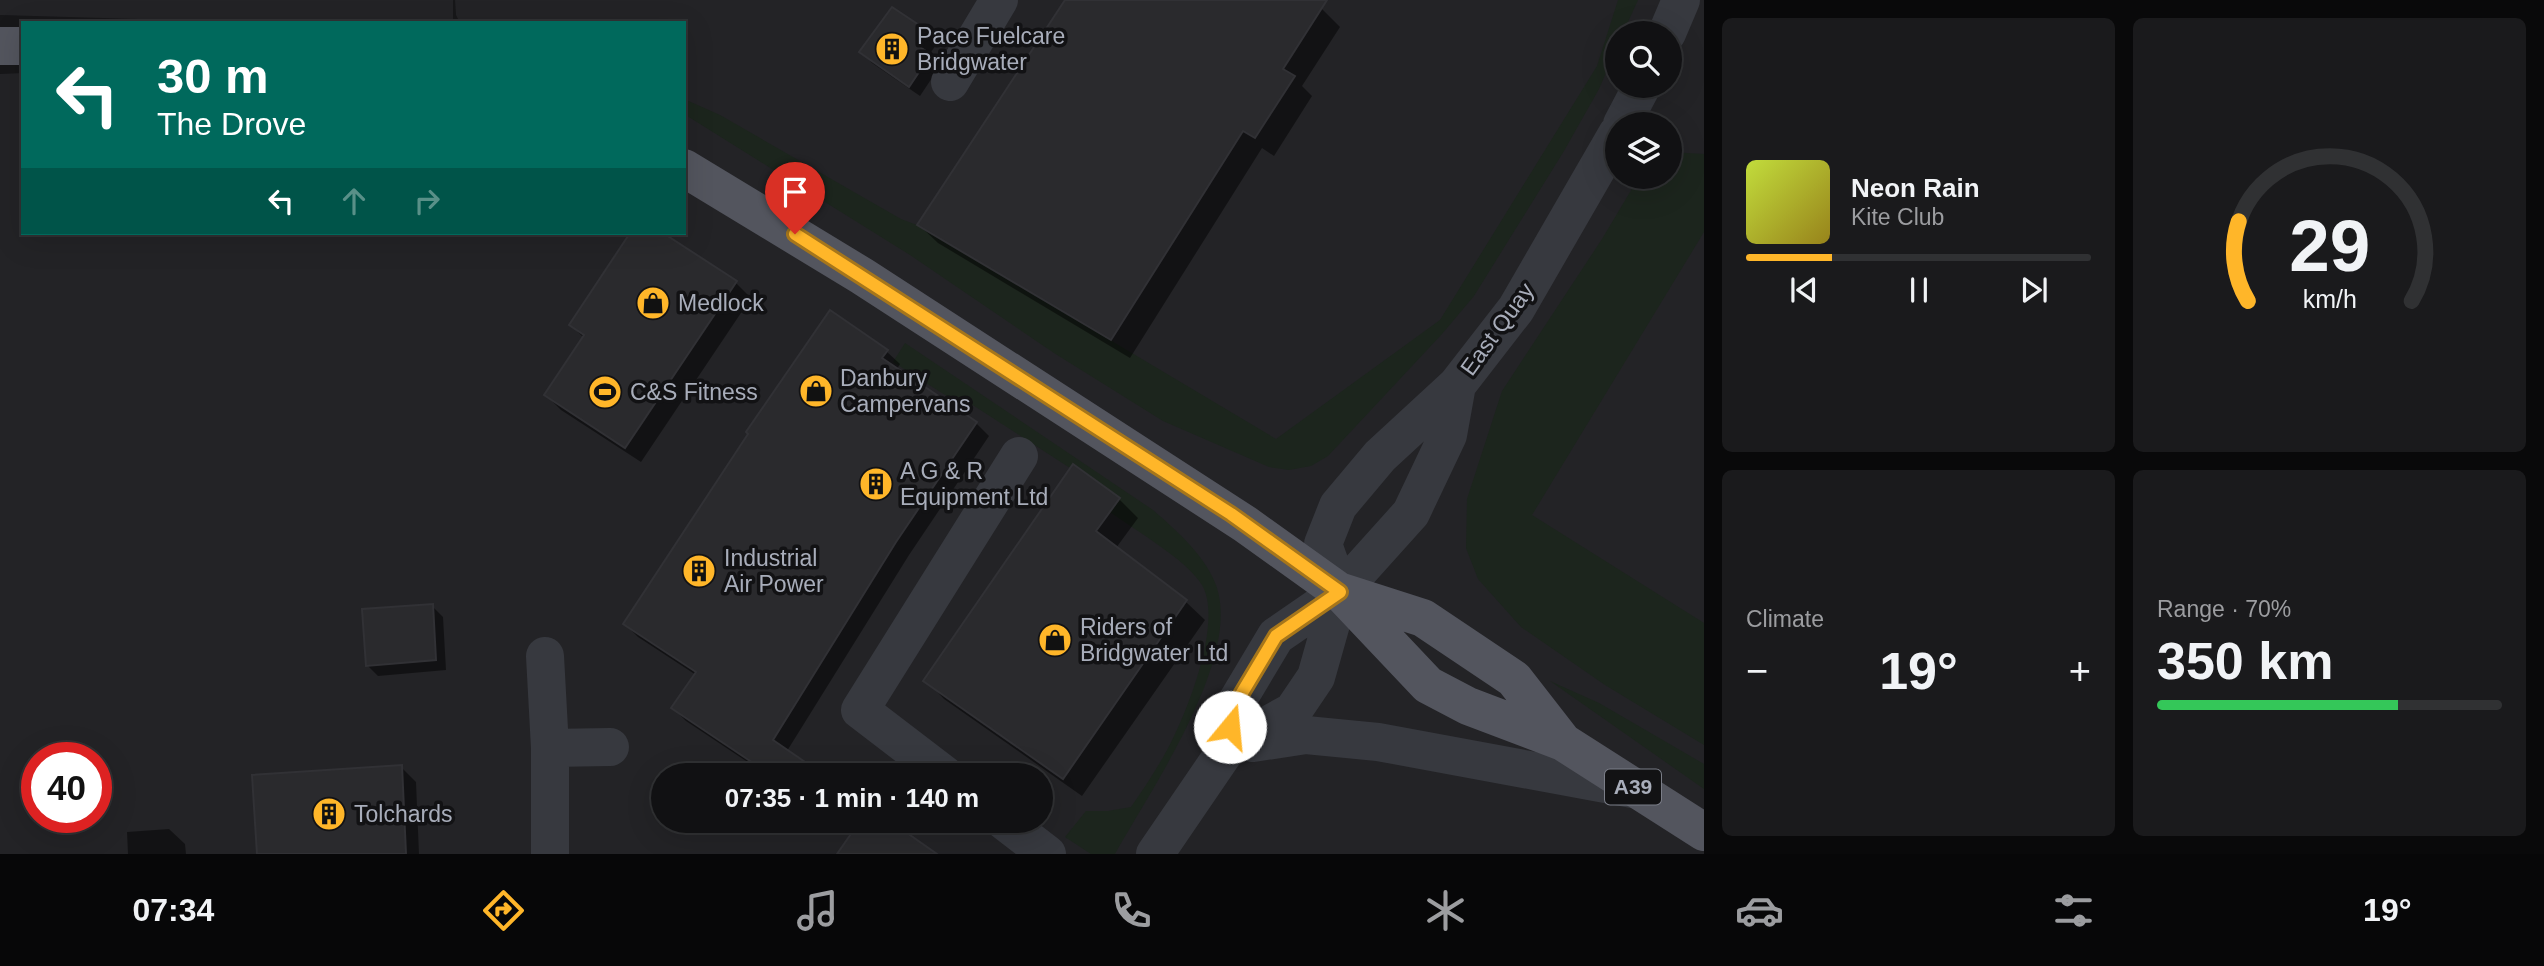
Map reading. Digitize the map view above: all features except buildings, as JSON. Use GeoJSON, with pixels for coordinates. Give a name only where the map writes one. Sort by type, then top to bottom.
{"type":"FeatureCollection","features":[{"type":"Feature","properties":{"kind":"main road"},"geometry":{"type":"LineString","coordinates":[[0,46],[21,46]]}},
{"type":"Feature","properties":{"kind":"main road","name":"A39"},"geometry":{"type":"LineString","coordinates":[[686,169],[850,269],[1238,519],[1340,592],[1428,685],[1468,706],[1563,742],[1704,832]]}},
{"type":"Feature","properties":{"kind":"main road"},"geometry":{"type":"LineString","coordinates":[[1340,592],[1423,618],[1514,679],[1563,742]]}},
{"type":"Feature","properties":{"kind":"street"},"geometry":{"type":"LineString","coordinates":[[1672,21],[1681,0]]}},
{"type":"Feature","properties":{"kind":"street"},"geometry":{"type":"LineString","coordinates":[[950,82],[992,2]]}},
{"type":"Feature","properties":{"kind":"street","name":"East Quay"},"geometry":{"type":"LineString","coordinates":[[1340,592],[1411,513],[1448,435],[1457,385],[1516,309],[1605,155]]}},
{"type":"Feature","properties":{"kind":"street"},"geometry":{"type":"LineString","coordinates":[[1155,854],[1228,747],[1293,711],[1316,677],[1340,592],[1323,544],[1338,506],[1380,456],[1457,385]]}},
{"type":"Feature","properties":{"kind":"street"},"geometry":{"type":"LineString","coordinates":[[929,763],[860,710],[1019,456]]}},
{"type":"Feature","properties":{"kind":"street"},"geometry":{"type":"LineString","coordinates":[[1228,747],[1233,708],[1276,636],[1340,592]]}},
{"type":"Feature","properties":{"kind":"street"},"geometry":{"type":"LineString","coordinates":[[545,656],[550,748],[550,854]]}},
{"type":"Feature","properties":{"kind":"street"},"geometry":{"type":"LineString","coordinates":[[1228,747],[1306,735],[1366,741],[1638,790]]}},
{"type":"Feature","properties":{"kind":"street"},"geometry":{"type":"LineString","coordinates":[[550,748],[610,747]]}},
{"type":"Feature","properties":{"kind":"street"},"geometry":{"type":"LineString","coordinates":[[1020,833],[1048,854]]}},
{"type":"Feature","properties":{"kind":"shaded area"},"geometry":{"type":"Polygon","coordinates":[[[0,0],[453,0],[453,21],[203,21],[0,15],[0,0]]]}},
{"type":"Feature","properties":{"kind":"shaded area"},"geometry":{"type":"Polygon","coordinates":[[[455,0],[1704,0],[1704,854],[0,854],[0,74],[21,73],[21,235],[686,235],[686,21],[459,21],[455,0]]]}},
{"type":"Feature","properties":{"kind":"shaded area"},"geometry":{"type":"Polygon","coordinates":[[[1618,0],[1638,0],[1628,21],[1611,21],[1618,0]]]}},
{"type":"Feature","properties":{"kind":"shaded area"},"geometry":{"type":"Polygon","coordinates":[[[1605,41],[1605,75],[1599,89],[1474,296],[1328,456],[1311,466],[1289,470],[1269,467],[1163,421],[1054,353],[910,255],[686,115],[686,100],[720,115],[901,219],[917,225],[1276,439],[1440,320],[1597,66],[1605,41]]]}},
{"type":"Feature","properties":{"kind":"shaded area"},"geometry":{"type":"Polygon","coordinates":[[[1682,153],[1704,154],[1704,232],[1532,515],[1704,623],[1704,745],[1605,685],[1521,627],[1478,579],[1466,548],[1467,499],[1502,391],[1632,189],[1682,189],[1682,153]]]}},
{"type":"Feature","properties":{"kind":"shaded area"},"geometry":{"type":"Polygon","coordinates":[[[905,343],[1153,510],[1190,545],[1206,566],[1217,588],[1221,618],[1216,652],[1204,688],[1169,761],[1115,854],[1091,854],[1065,837],[1086,811],[1131,807],[1165,753],[1189,702],[1202,660],[1208,618],[1207,600],[1202,585],[1173,555],[1110,512],[1120,498],[1074,464],[1070,468],[968,402],[964,407],[893,362],[905,343]]]}},
{"type":"Feature","properties":{"kind":"shaded area"},"geometry":{"type":"Polygon","coordinates":[[[1550,681],[1599,703],[1704,764],[1704,789],[1550,681]]]}},
{"type":"Feature","properties":{"kind":"place","name":"Pace Fuelcare Bridgwater"},"geometry":{"type":"Point","coordinates":[892,49]}},
{"type":"Feature","properties":{"kind":"place","name":"Medlock"},"geometry":{"type":"Point","coordinates":[653,303]}},
{"type":"Feature","properties":{"kind":"place","name":"Danbury Campervans"},"geometry":{"type":"Point","coordinates":[816,391]}},
{"type":"Feature","properties":{"kind":"place","name":"C&S Fitness"},"geometry":{"type":"Point","coordinates":[605,392]}},
{"type":"Feature","properties":{"kind":"place","name":"A G & R Equipment Ltd"},"geometry":{"type":"Point","coordinates":[876,484]}},
{"type":"Feature","properties":{"kind":"place","name":"Industrial Air Power"},"geometry":{"type":"Point","coordinates":[699,571]}},
{"type":"Feature","properties":{"kind":"place","name":"Riders of Bridgwater Ltd"},"geometry":{"type":"Point","coordinates":[1055,640]}},
{"type":"Feature","properties":{"kind":"place","name":"Tolchards"},"geometry":{"type":"Point","coordinates":[329,814]}},
{"type":"Feature","properties":{"kind":"route"},"geometry":{"type":"LineString","coordinates":[[795,234],[1231,514],[1340,592],[1276,636],[1233,708],[1230,727]]}}]}
